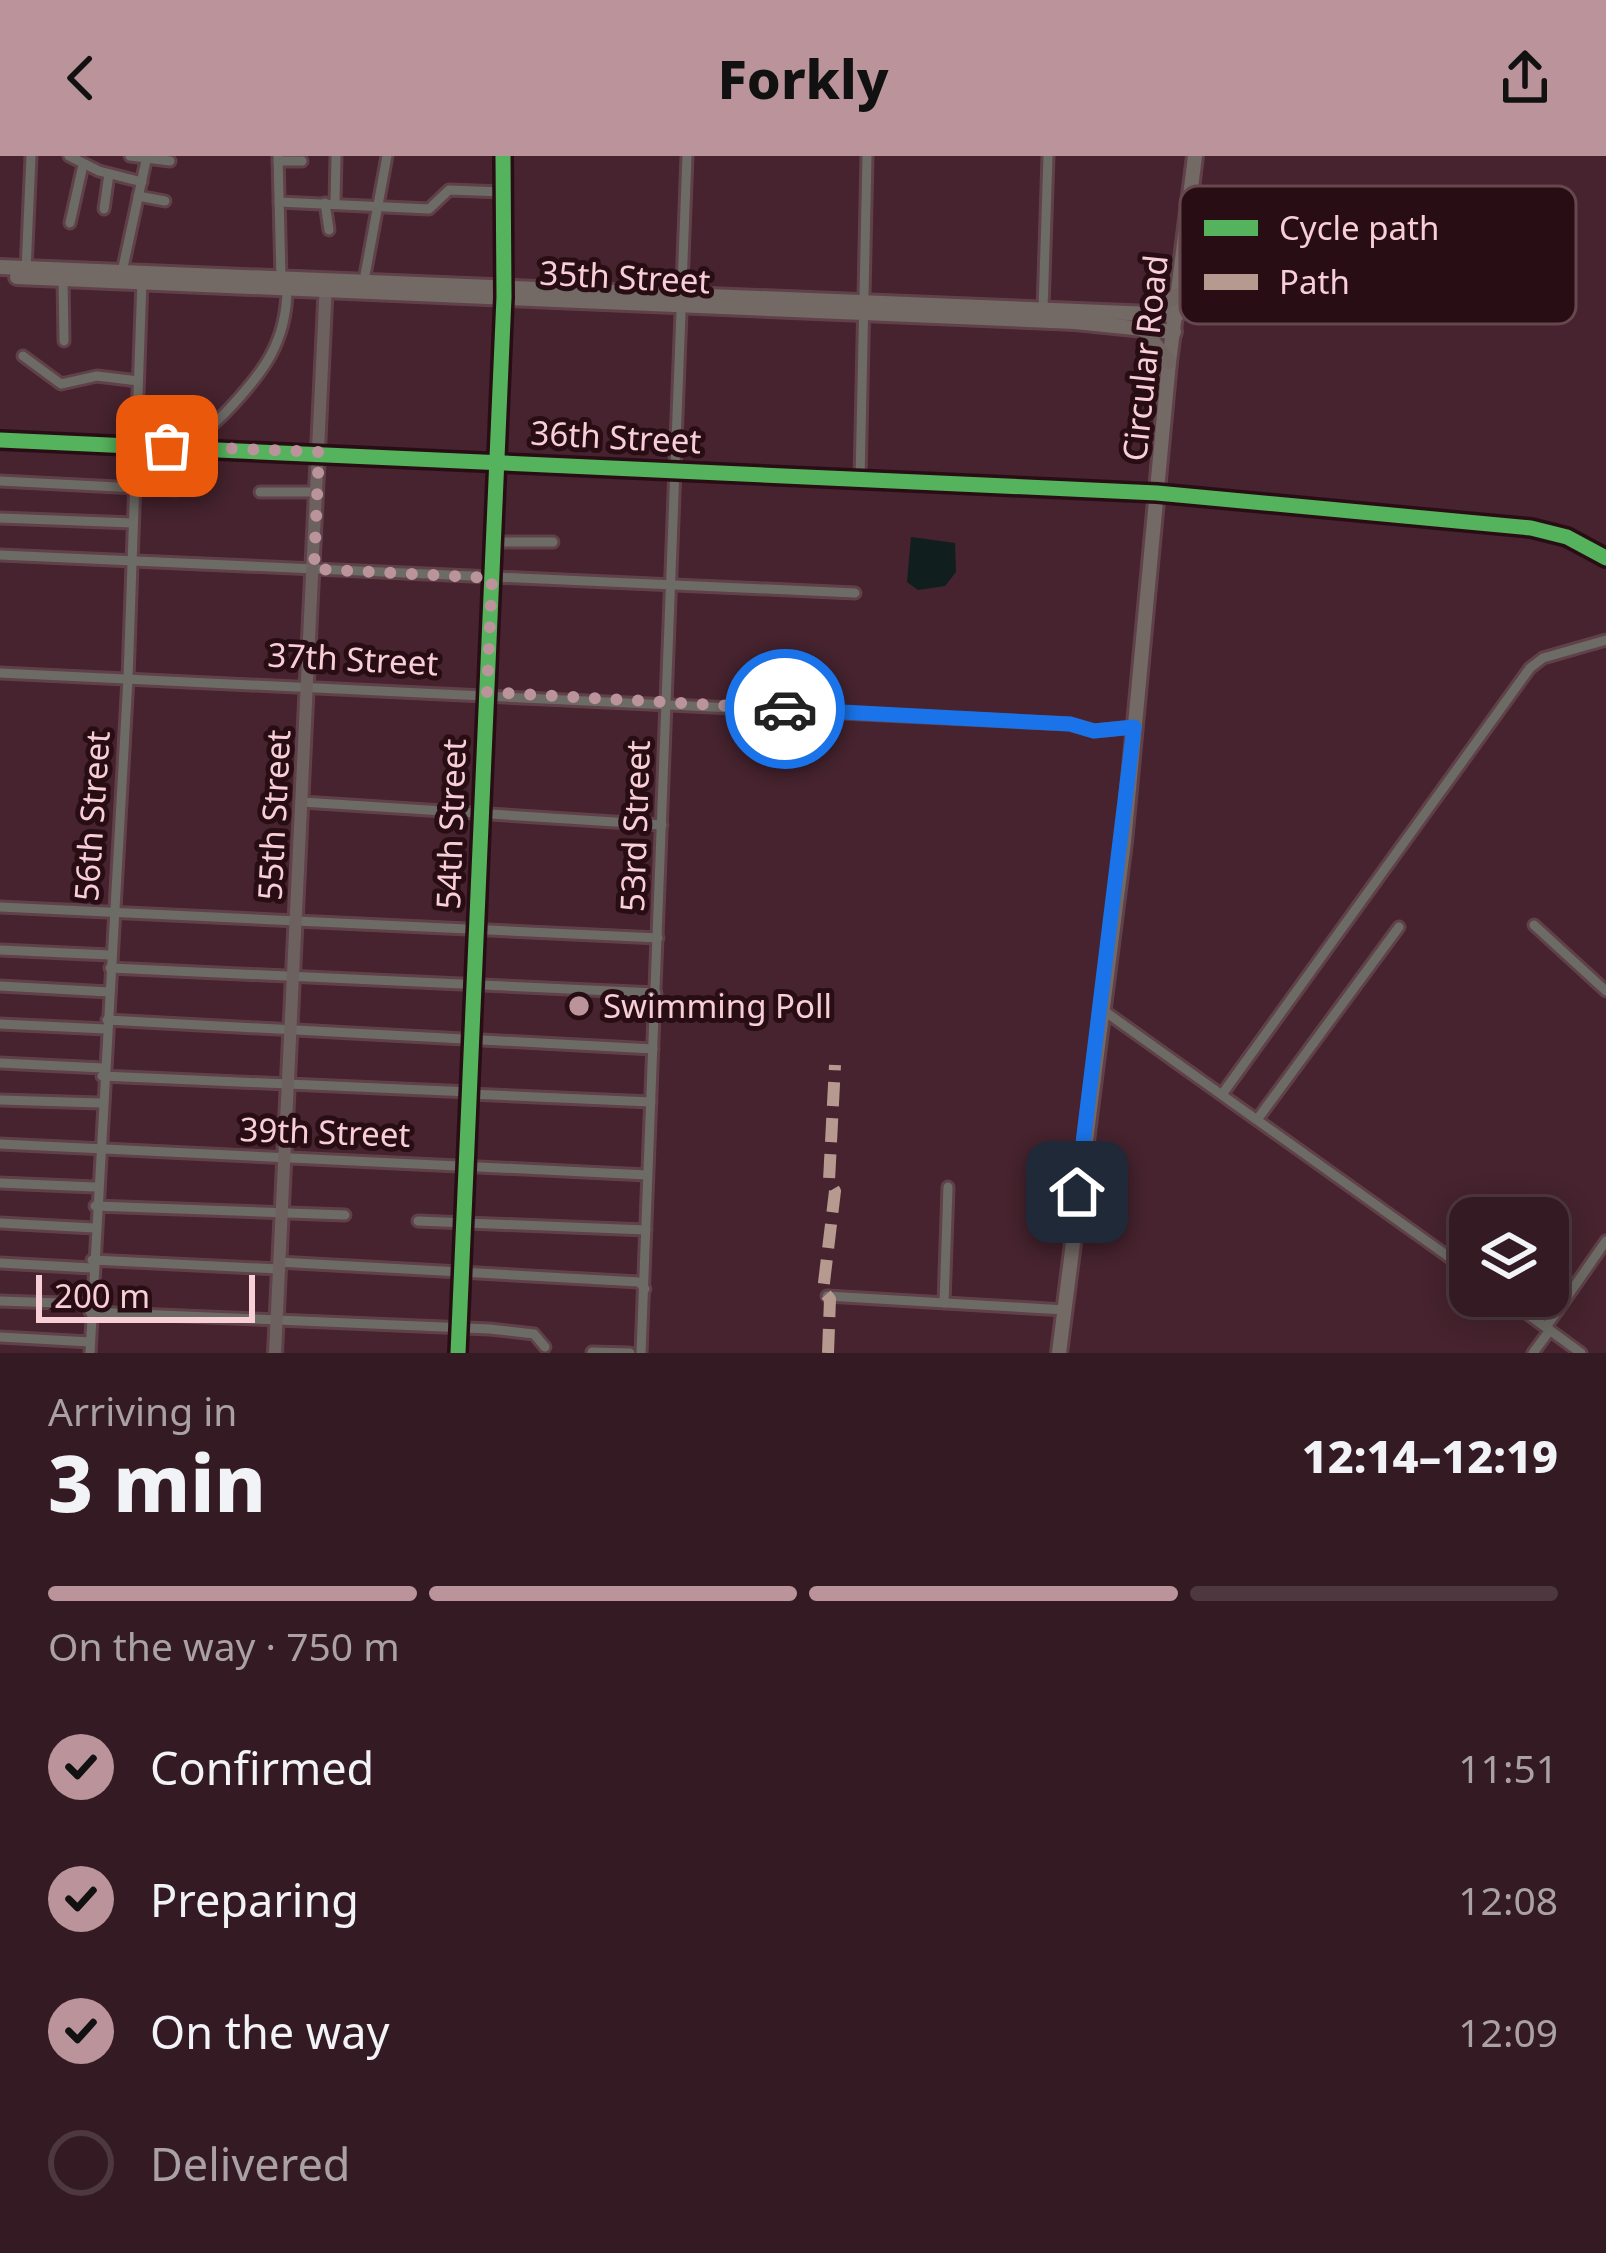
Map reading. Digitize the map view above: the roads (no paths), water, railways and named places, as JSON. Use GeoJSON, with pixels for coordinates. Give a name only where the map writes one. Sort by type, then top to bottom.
{"type":"FeatureCollection","features":[{"type":"Feature","properties":{"kind":"highway"},"geometry":{"type":"LineString","coordinates":[[1169,362],[1142,320],[1179,296]]}},
{"type":"Feature","properties":{"kind":"main road","name":"Circular Road"},"geometry":{"type":"LineString","coordinates":[[1192,186],[1195,156]]}},
{"type":"Feature","properties":{"kind":"main road"},"geometry":{"type":"LineString","coordinates":[[0,267],[26,273],[122,272],[142,278]]}},
{"type":"Feature","properties":{"kind":"main road","name":"35th Street"},"geometry":{"type":"LineString","coordinates":[[0,277],[26,273],[63,280],[142,278],[504,291],[1175,324]]}},
{"type":"Feature","properties":{"kind":"main road","name":"55th Street"},"geometry":{"type":"LineString","coordinates":[[274,1353],[326,284]]}},
{"type":"Feature","properties":{"kind":"main road","name":"Circular Road"},"geometry":{"type":"LineString","coordinates":[[1059,1353],[1134,727],[1180,287]]}},
{"type":"Feature","properties":{"kind":"main road","name":"35th Street"},"geometry":{"type":"LineString","coordinates":[[861,308],[1043,309],[1075,316]]}},
{"type":"Feature","properties":{"kind":"street"},"geometry":{"type":"LineString","coordinates":[[26,273],[31,156]]}},
{"type":"Feature","properties":{"kind":"street"},"geometry":{"type":"LineString","coordinates":[[69,156],[83,165],[142,182]]}},
{"type":"Feature","properties":{"kind":"street"},"geometry":{"type":"LineString","coordinates":[[130,156],[170,161]]}},
{"type":"Feature","properties":{"kind":"street"},"geometry":{"type":"LineString","coordinates":[[329,230],[336,156]]}},
{"type":"Feature","properties":{"kind":"street"},"geometry":{"type":"LineString","coordinates":[[363,286],[387,156]]}},
{"type":"Feature","properties":{"kind":"street","name":"54th Street"},"geometry":{"type":"LineString","coordinates":[[458,1353],[504,291],[503,156]]}},
{"type":"Feature","properties":{"kind":"street","name":"53rd Street"},"geometry":{"type":"LineString","coordinates":[[641,1353],[687,156]]}},
{"type":"Feature","properties":{"kind":"street"},"geometry":{"type":"LineString","coordinates":[[860,480],[867,156]]}},
{"type":"Feature","properties":{"kind":"street"},"geometry":{"type":"LineString","coordinates":[[1043,309],[1048,156]]}},
{"type":"Feature","properties":{"kind":"street"},"geometry":{"type":"LineString","coordinates":[[122,272],[147,157]]}},
{"type":"Feature","properties":{"kind":"street"},"geometry":{"type":"LineString","coordinates":[[198,447],[205,428],[257,380],[281,340],[284,283],[278,158],[302,161]]}},
{"type":"Feature","properties":{"kind":"street"},"geometry":{"type":"LineString","coordinates":[[70,223],[83,165]]}},
{"type":"Feature","properties":{"kind":"street"},"geometry":{"type":"LineString","coordinates":[[104,209],[110,174]]}},
{"type":"Feature","properties":{"kind":"street"},"geometry":{"type":"LineString","coordinates":[[279,202],[429,209],[449,190],[503,192]]}},
{"type":"Feature","properties":{"kind":"street"},"geometry":{"type":"LineString","coordinates":[[138,196],[165,202]]}},
{"type":"Feature","properties":{"kind":"street"},"geometry":{"type":"LineString","coordinates":[[130,231],[147,231]]}},
{"type":"Feature","properties":{"kind":"street","name":"56th Street"},"geometry":{"type":"LineString","coordinates":[[90,1347],[97,1149],[128,677],[142,278]]}},
{"type":"Feature","properties":{"kind":"street"},"geometry":{"type":"LineString","coordinates":[[63,280],[64,341]]}},
{"type":"Feature","properties":{"kind":"street"},"geometry":{"type":"LineString","coordinates":[[23,356],[59,384],[98,376],[138,381]]}},
{"type":"Feature","properties":{"kind":"street","name":"36th Street"},"geometry":{"type":"LineString","coordinates":[[0,440],[1157,493]]}},
{"type":"Feature","properties":{"kind":"street"},"geometry":{"type":"LineString","coordinates":[[0,482],[176,490]]}},
{"type":"Feature","properties":{"kind":"street"},"geometry":{"type":"LineString","coordinates":[[260,492],[317,492]]}},
{"type":"Feature","properties":{"kind":"street"},"geometry":{"type":"LineString","coordinates":[[1157,493],[1531,528],[1567,537],[1606,558]]}},
{"type":"Feature","properties":{"kind":"street"},"geometry":{"type":"LineString","coordinates":[[0,518],[133,523]]}},
{"type":"Feature","properties":{"kind":"street"},"geometry":{"type":"LineString","coordinates":[[494,542],[553,542]]}},
{"type":"Feature","properties":{"kind":"street"},"geometry":{"type":"LineString","coordinates":[[0,554],[854,593]]}},
{"type":"Feature","properties":{"kind":"street"},"geometry":{"type":"LineString","coordinates":[[1223,1093],[1530,668],[1543,658],[1606,640]]}},
{"type":"Feature","properties":{"kind":"street","name":"37th Street"},"geometry":{"type":"LineString","coordinates":[[0,673],[487,692],[1070,724],[1094,731],[1134,727]]}},
{"type":"Feature","properties":{"kind":"street"},"geometry":{"type":"LineString","coordinates":[[302,802],[662,825]]}},
{"type":"Feature","properties":{"kind":"street"},"geometry":{"type":"LineString","coordinates":[[0,907],[658,938]]}},
{"type":"Feature","properties":{"kind":"street"},"geometry":{"type":"LineString","coordinates":[[1534,925],[1606,991]]}},
{"type":"Feature","properties":{"kind":"street"},"geometry":{"type":"LineString","coordinates":[[1259,1117],[1399,927]]}},
{"type":"Feature","properties":{"kind":"street"},"geometry":{"type":"LineString","coordinates":[[0,950],[110,955]]}},
{"type":"Feature","properties":{"kind":"street"},"geometry":{"type":"LineString","coordinates":[[110,968],[656,993]]}},
{"type":"Feature","properties":{"kind":"street"},"geometry":{"type":"LineString","coordinates":[[0,986],[109,992]]}},
{"type":"Feature","properties":{"kind":"street"},"geometry":{"type":"LineString","coordinates":[[1100,1008],[1449,1257]]}},
{"type":"Feature","properties":{"kind":"street"},"geometry":{"type":"LineString","coordinates":[[0,1024],[291,1030],[653,1048]]}},
{"type":"Feature","properties":{"kind":"street"},"geometry":{"type":"LineString","coordinates":[[0,1063],[287,1086],[651,1102]]}},
{"type":"Feature","properties":{"kind":"street"},"geometry":{"type":"LineString","coordinates":[[0,1100],[100,1103]]}},
{"type":"Feature","properties":{"kind":"street","name":"39th Street"},"geometry":{"type":"LineString","coordinates":[[0,1144],[647,1175]]}},
{"type":"Feature","properties":{"kind":"street"},"geometry":{"type":"LineString","coordinates":[[0,1183],[95,1187]]}},
{"type":"Feature","properties":{"kind":"street"},"geometry":{"type":"LineString","coordinates":[[944,1303],[948,1187]]}},
{"type":"Feature","properties":{"kind":"street"},"geometry":{"type":"LineString","coordinates":[[94,1206],[345,1215]]}},
{"type":"Feature","properties":{"kind":"street"},"geometry":{"type":"LineString","coordinates":[[418,1221],[646,1230]]}},
{"type":"Feature","properties":{"kind":"street"},"geometry":{"type":"LineString","coordinates":[[0,1222],[94,1228]]}},
{"type":"Feature","properties":{"kind":"street"},"geometry":{"type":"LineString","coordinates":[[1533,1353],[1606,1241]]}},
{"type":"Feature","properties":{"kind":"street"},"geometry":{"type":"LineString","coordinates":[[0,1263],[462,1273],[639,1282],[645,1289]]}},
{"type":"Feature","properties":{"kind":"street"},"geometry":{"type":"LineString","coordinates":[[827,1296],[1065,1310]]}},
{"type":"Feature","properties":{"kind":"street"},"geometry":{"type":"LineString","coordinates":[[0,1301],[276,1321],[460,1327],[534,1334],[545,1347]]}},
{"type":"Feature","properties":{"kind":"street"},"geometry":{"type":"LineString","coordinates":[[1532,1317],[1566,1349],[1581,1353]]}},
{"type":"Feature","properties":{"kind":"street"},"geometry":{"type":"LineString","coordinates":[[0,1337],[90,1347]]}},
{"type":"Feature","properties":{"kind":"street"},"geometry":{"type":"LineString","coordinates":[[592,1352],[630,1353]]}},
{"type":"Feature","properties":{"kind":"place","name":"Swimming Poll"},"geometry":{"type":"Point","coordinates":[579,1006]}}]}
